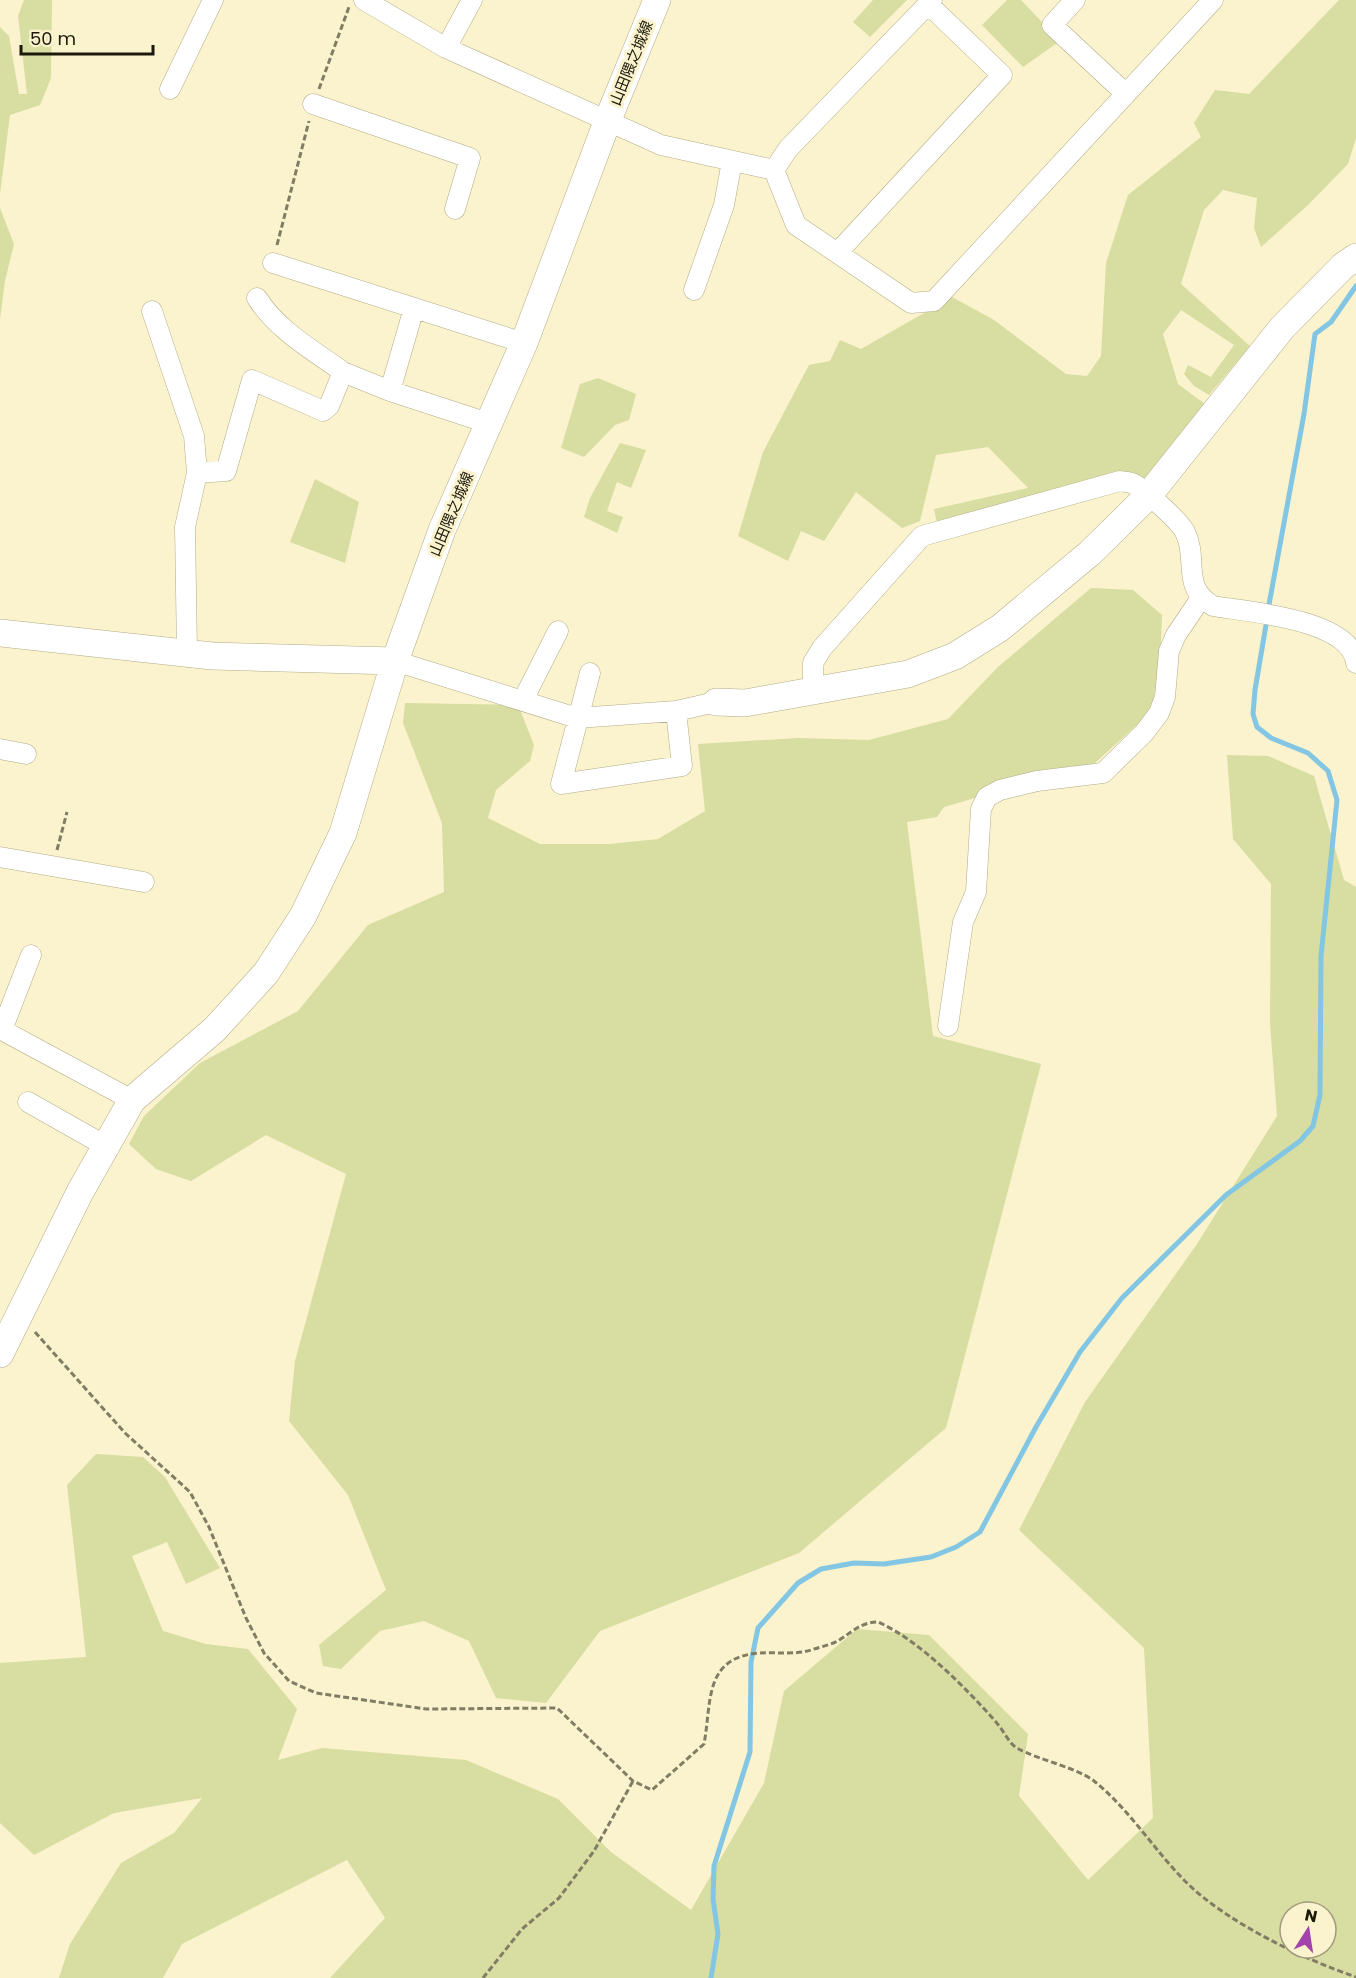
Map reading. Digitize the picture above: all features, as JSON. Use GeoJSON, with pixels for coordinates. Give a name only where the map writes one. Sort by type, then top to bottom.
{"type":"FeatureCollection","features":[{"type":"Feature","properties":{"kind":"street"},"geometry":{"type":"LineString","coordinates":[[170,88],[213,0]]}},
{"type":"Feature","properties":{"kind":"street"},"geometry":{"type":"LineString","coordinates":[[364,0],[446,48],[661,145],[774,171]]}},
{"type":"Feature","properties":{"kind":"street"},"geometry":{"type":"LineString","coordinates":[[446,48],[472,0]]}},
{"type":"Feature","properties":{"kind":"street","name":"山田隈之城線"},"geometry":{"type":"LineString","coordinates":[[0,1354],[104,1145],[132,1100],[215,1029],[266,973],[303,916],[343,833],[395,661],[442,530],[491,424],[524,343],[607,122],[657,0]]}},
{"type":"Feature","properties":{"kind":"street"},"geometry":{"type":"LineString","coordinates":[[1075,0],[1052,25],[1126,94]]}},
{"type":"Feature","properties":{"kind":"street"},"geometry":{"type":"LineString","coordinates":[[774,171],[796,225],[912,303],[934,301],[1213,0]]}},
{"type":"Feature","properties":{"kind":"street"},"geometry":{"type":"LineString","coordinates":[[774,171],[788,149],[930,2],[1002,75],[838,252]]}},
{"type":"Feature","properties":{"kind":"street"},"geometry":{"type":"LineString","coordinates":[[314,104],[470,158],[455,209]]}},
{"type":"Feature","properties":{"kind":"street"},"geometry":{"type":"LineString","coordinates":[[693,290],[724,205],[732,161]]}},
{"type":"Feature","properties":{"kind":"street"},"geometry":{"type":"LineString","coordinates":[[0,633],[187,653],[395,661],[523,699],[577,718],[676,711],[716,702],[745,703],[813,693],[908,674],[955,656],[1000,628],[1090,553],[1148,496],[1282,328],[1343,266],[1356,257]]}},
{"type":"Feature","properties":{"kind":"street"},"geometry":{"type":"LineString","coordinates":[[273,263],[524,343]]}},
{"type":"Feature","properties":{"kind":"street"},"geometry":{"type":"LineString","coordinates":[[257,298],[267,313],[288,333],[344,372],[390,391],[491,424]]}},
{"type":"Feature","properties":{"kind":"street"},"geometry":{"type":"LineString","coordinates":[[390,391],[414,308]]}},
{"type":"Feature","properties":{"kind":"street"},"geometry":{"type":"LineString","coordinates":[[152,311],[194,436],[197,473],[185,527],[187,653]]}},
{"type":"Feature","properties":{"kind":"street"},"geometry":{"type":"LineString","coordinates":[[197,473],[226,471],[252,380],[322,411],[329,406],[344,372]]}},
{"type":"Feature","properties":{"kind":"street"},"geometry":{"type":"LineString","coordinates":[[813,693],[813,663],[822,648],[922,536],[1120,481],[1132,483],[1184,531],[1189,548],[1192,583],[1201,598],[1213,606],[1270,616],[1336,634],[1347,643],[1356,657],[1356,663]]}},
{"type":"Feature","properties":{"kind":"street"},"geometry":{"type":"LineString","coordinates":[[948,1026],[963,922],[976,892],[981,809],[987,797],[1000,790],[1037,781],[1103,773],[1144,733],[1160,713],[1166,697],[1169,651],[1176,635],[1201,598]]}},
{"type":"Feature","properties":{"kind":"street"},"geometry":{"type":"LineString","coordinates":[[523,699],[558,631]]}},
{"type":"Feature","properties":{"kind":"street"},"geometry":{"type":"LineString","coordinates":[[590,674],[561,784],[682,766],[676,711]]}},
{"type":"Feature","properties":{"kind":"street"},"geometry":{"type":"LineString","coordinates":[[0,750],[26,754]]}},
{"type":"Feature","properties":{"kind":"street"},"geometry":{"type":"LineString","coordinates":[[0,857],[144,882]]}},
{"type":"Feature","properties":{"kind":"street"},"geometry":{"type":"LineString","coordinates":[[31,955],[1,1029],[132,1100]]}},
{"type":"Feature","properties":{"kind":"street"},"geometry":{"type":"LineString","coordinates":[[27,1102],[104,1145]]}},
{"type":"Feature","properties":{"kind":"path"},"geometry":{"type":"LineString","coordinates":[[273,263],[314,104],[351,0]]}},
{"type":"Feature","properties":{"kind":"path"},"geometry":{"type":"LineString","coordinates":[[50,866],[58,848],[67,812]]}},
{"type":"Feature","properties":{"kind":"path"},"geometry":{"type":"LineString","coordinates":[[20,1315],[125,1433],[190,1492],[209,1527],[246,1618],[264,1653],[289,1681],[315,1693],[426,1709],[557,1708],[633,1781],[652,1790],[704,1743],[707,1708],[716,1676],[729,1662],[747,1654],[808,1651],[835,1642],[865,1622],[878,1622],[888,1626],[951,1674],[996,1722],[1013,1746],[1075,1770],[1093,1780],[1127,1812],[1186,1882],[1214,1906],[1285,1947],[1356,1977]]}},
{"type":"Feature","properties":{"kind":"path"},"geometry":{"type":"LineString","coordinates":[[483,1978],[522,1929],[559,1899],[594,1851],[633,1781]]}},
{"type":"Feature","properties":{"kind":"green space"},"geometry":{"type":"Polygon","coordinates":[[[24,0],[52,0],[51,78],[40,105],[10,115],[0,194],[0,27],[9,36],[19,94],[27,94],[18,16],[24,0]]]}},
{"type":"Feature","properties":{"kind":"green space"},"geometry":{"type":"Polygon","coordinates":[[[873,0],[907,0],[870,37],[853,22],[873,0]]]}},
{"type":"Feature","properties":{"kind":"green space"},"geometry":{"type":"Polygon","coordinates":[[[1007,0],[1021,0],[1060,41],[1023,67],[982,25],[1007,0]]]}},
{"type":"Feature","properties":{"kind":"green space"},"geometry":{"type":"Polygon","coordinates":[[[1339,0],[1356,0],[1356,138],[1348,164],[1308,205],[1261,247],[1254,228],[1257,198],[1223,190],[1204,210],[1181,284],[1250,346],[1209,395],[1194,386],[1184,374],[1188,365],[1211,377],[1234,345],[1181,310],[1163,334],[1178,384],[1205,404],[1143,480],[937,523],[934,509],[1028,488],[988,447],[936,455],[920,521],[902,528],[856,492],[824,541],[801,531],[788,561],[738,536],[763,452],[809,365],[830,361],[840,340],[861,349],[952,297],[994,320],[1066,374],[1087,376],[1101,356],[1106,263],[1128,195],[1201,137],[1194,123],[1215,90],[1249,94],[1339,0]]]}},
{"type":"Feature","properties":{"kind":"green space"},"geometry":{"type":"Polygon","coordinates":[[[0,208],[14,244],[5,281],[0,319],[0,208]]]}},
{"type":"Feature","properties":{"kind":"green space"},"geometry":{"type":"Polygon","coordinates":[[[598,378],[636,394],[629,420],[615,425],[584,457],[561,448],[580,384],[598,378]]]}},
{"type":"Feature","properties":{"kind":"green space"},"geometry":{"type":"Polygon","coordinates":[[[620,443],[646,450],[631,488],[617,482],[607,511],[623,517],[617,533],[584,517],[590,498],[620,443]]]}},
{"type":"Feature","properties":{"kind":"green space"},"geometry":{"type":"Polygon","coordinates":[[[315,479],[359,502],[345,563],[290,542],[315,479]]]}},
{"type":"Feature","properties":{"kind":"green space"},"geometry":{"type":"Polygon","coordinates":[[[1091,588],[1133,590],[1162,615],[1160,666],[1151,712],[1095,763],[944,807],[937,817],[907,822],[933,1036],[1041,1064],[946,1428],[799,1553],[600,1631],[546,1703],[496,1698],[469,1641],[424,1621],[380,1631],[341,1669],[323,1666],[319,1645],[386,1590],[348,1495],[289,1421],[295,1361],[346,1174],[266,1135],[191,1181],[156,1169],[129,1144],[144,1116],[200,1063],[298,1011],[368,925],[444,892],[442,823],[403,723],[405,703],[518,705],[534,745],[530,761],[496,790],[488,818],[540,844],[610,844],[658,839],[705,811],[698,744],[798,738],[869,740],[948,719],[998,667],[1091,588]]]}},
{"type":"Feature","properties":{"kind":"green space"},"geometry":{"type":"Polygon","coordinates":[[[1227,755],[1268,756],[1314,776],[1344,880],[1356,887],[1356,1978],[330,1978],[385,1918],[347,1860],[182,1944],[163,1978],[59,1978],[70,1944],[121,1863],[174,1833],[202,1798],[114,1813],[34,1855],[0,1823],[0,1663],[86,1657],[67,1485],[96,1454],[143,1457],[165,1477],[220,1568],[186,1584],[167,1542],[132,1556],[163,1631],[206,1644],[248,1649],[297,1709],[278,1760],[322,1748],[466,1760],[558,1799],[611,1852],[691,1910],[764,1783],[784,1691],[857,1629],[929,1635],[1028,1734],[1019,1796],[1088,1880],[1153,1818],[1144,1648],[1019,1530],[1085,1402],[1197,1244],[1277,1116],[1270,1023],[1271,884],[1233,839],[1227,755]]]}},
{"type":"Feature","properties":{"kind":"waterway"},"geometry":{"type":"LineString","coordinates":[[1268,610],[1304,414],[1315,334],[1331,322],[1356,286]]}},
{"type":"Feature","properties":{"kind":"waterway"},"geometry":{"type":"LineString","coordinates":[[711,1978],[718,1934],[713,1899],[714,1866],[750,1752],[751,1662],[758,1628],[798,1583],[821,1569],[854,1563],[884,1564],[931,1557],[956,1547],[980,1532],[1036,1427],[1080,1352],[1122,1298],[1226,1195],[1300,1141],[1313,1126],[1320,1095],[1321,956],[1337,800],[1328,771],[1308,753],[1271,738],[1257,727],[1253,714],[1255,690],[1267,619]]}}]}
